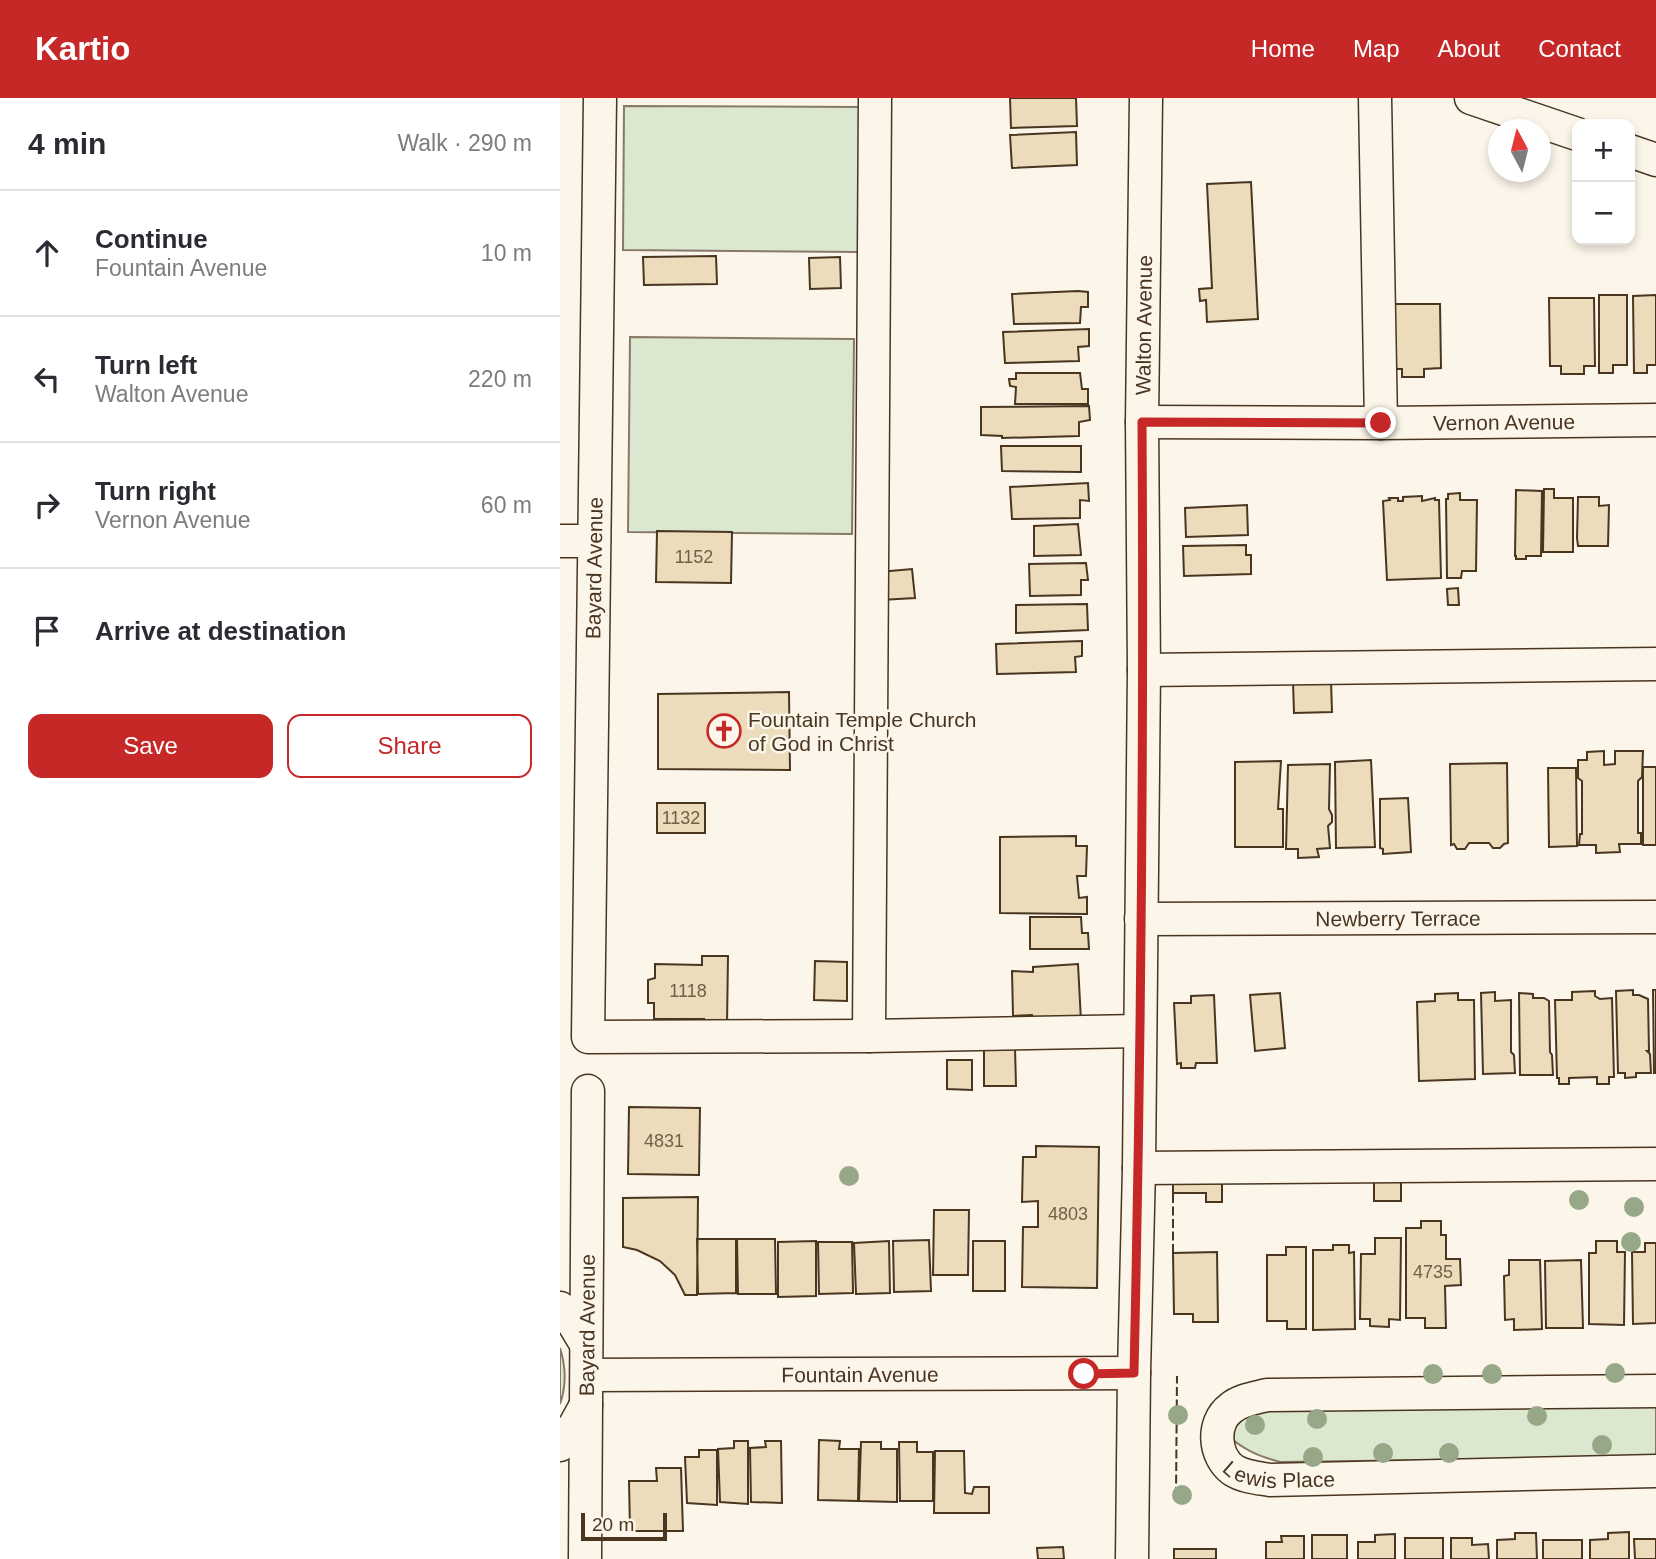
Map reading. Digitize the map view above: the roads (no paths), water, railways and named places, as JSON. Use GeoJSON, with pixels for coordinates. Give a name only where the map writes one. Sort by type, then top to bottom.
{"type":"FeatureCollection","features":[{"type":"Feature","properties":{"kind":"street","name":"Bayard Avenue"},"geometry":{"type":"LineString","coordinates":[[600,98],[594,541],[575,954],[588,1038],[869,1035]]}},
{"type":"Feature","properties":{"kind":"street"},"geometry":{"type":"LineString","coordinates":[[875,98],[869,1035],[1140,1031]]}},
{"type":"Feature","properties":{"kind":"street","name":"Walton Avenue"},"geometry":{"type":"LineString","coordinates":[[1132,1559],[1144,670],[1142,422],[1146,98]]}},
{"type":"Feature","properties":{"kind":"street"},"geometry":{"type":"LineString","coordinates":[[1376,98],[1381,423]]}},
{"type":"Feature","properties":{"kind":"street"},"geometry":{"type":"LineString","coordinates":[[1471,98],[1572,132]]}},
{"type":"Feature","properties":{"kind":"street"},"geometry":{"type":"LineString","coordinates":[[1635,153],[1656,160]]}},
{"type":"Feature","properties":{"kind":"street","name":"Vernon Avenue"},"geometry":{"type":"LineString","coordinates":[[1142,422],[1656,420]]}},
{"type":"Feature","properties":{"kind":"street"},"geometry":{"type":"LineString","coordinates":[[560,541],[594,541]]}},
{"type":"Feature","properties":{"kind":"street"},"geometry":{"type":"LineString","coordinates":[[1144,670],[1656,664]]}},
{"type":"Feature","properties":{"kind":"street","name":"Newberry Terrace"},"geometry":{"type":"LineString","coordinates":[[1141,919],[1656,917]]}},
{"type":"Feature","properties":{"kind":"street","name":"Bayard Avenue"},"geometry":{"type":"LineString","coordinates":[[585,1559],[588,1091]]}},
{"type":"Feature","properties":{"kind":"street"},"geometry":{"type":"LineString","coordinates":[[1139,1168],[1656,1164]]}},
{"type":"Feature","properties":{"kind":"street"},"geometry":{"type":"LineString","coordinates":[[560,1308],[586,1344]]}},
{"type":"Feature","properties":{"kind":"street","name":"Fountain Avenue"},"geometry":{"type":"LineString","coordinates":[[587,1389],[1134,1373]]}},
{"type":"Feature","properties":{"kind":"street"},"geometry":{"type":"LineString","coordinates":[[560,1445],[575,1425],[587,1389]]}},
{"type":"Feature","properties":{"kind":"street","name":"Lewis Place"},"geometry":{"type":"LineString","coordinates":[[1656,1391],[1267,1395],[1242,1401],[1230,1408],[1221,1419],[1217,1433],[1218,1448],[1229,1466],[1251,1477],[1270,1480],[1656,1471]]}},
{"type":"Feature","properties":{"kind":"place","name":"Fountain Temple Church of God in Christ"},"geometry":{"type":"Point","coordinates":[724,731]}}]}
